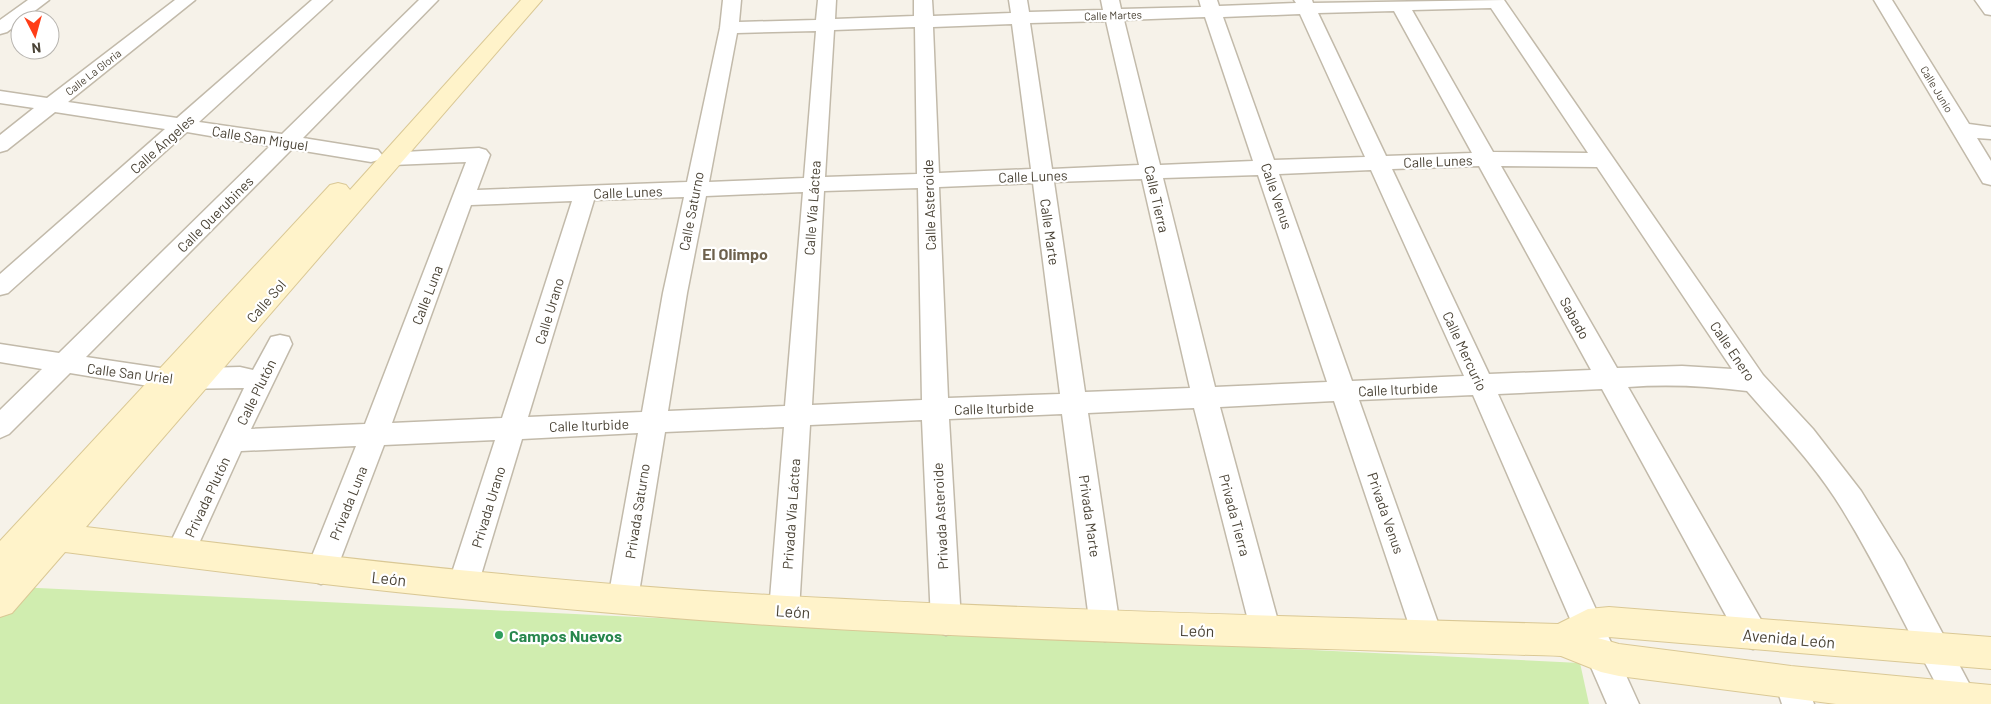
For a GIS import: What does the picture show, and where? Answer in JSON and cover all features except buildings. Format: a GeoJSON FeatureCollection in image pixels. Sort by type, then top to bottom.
{"type":"FeatureCollection","features":[{"type":"Feature","properties":{"kind":"street"},"geometry":{"type":"LineString","coordinates":[[0,28],[40,0]]}},
{"type":"Feature","properties":{"kind":"street","name":"Calle La Gloria"},"geometry":{"type":"LineString","coordinates":[[0,145],[186,0]]}},
{"type":"Feature","properties":{"kind":"street","name":"Calle Ángeles"},"geometry":{"type":"LineString","coordinates":[[0,287],[323,0]]}},
{"type":"Feature","properties":{"kind":"street","name":"Calle Querubines"},"geometry":{"type":"LineString","coordinates":[[0,427],[429,0]]}},
{"type":"Feature","properties":{"kind":"street","name":"Calle Sol"},"geometry":{"type":"LineString","coordinates":[[0,563],[42,535],[197,379],[513,0]]}},
{"type":"Feature","properties":{"kind":"street","name":"Calle Sol"},"geometry":{"type":"LineString","coordinates":[[0,602],[42,535],[167,380],[532,0]]}},
{"type":"Feature","properties":{"kind":"street","name":"Calle Saturno"},"geometry":{"type":"LineString","coordinates":[[652,423],[695,189],[730,28],[732,0]]}},
{"type":"Feature","properties":{"kind":"street","name":"Calle Vía Láctea"},"geometry":{"type":"LineString","coordinates":[[798,416],[827,0]]}},
{"type":"Feature","properties":{"kind":"street","name":"Calle Junio"},"geometry":{"type":"LineString","coordinates":[[1883,0],[1991,178]]}},
{"type":"Feature","properties":{"kind":"street"},"geometry":{"type":"LineString","coordinates":[[1984,0],[1991,10]]}},
{"type":"Feature","properties":{"kind":"street","name":"Calle Martes"},"geometry":{"type":"LineString","coordinates":[[730,28],[825,25],[923,11],[1495,1]]}},
{"type":"Feature","properties":{"kind":"street","name":"Calle Enero"},"geometry":{"type":"LineString","coordinates":[[1495,1],[1754,382],[1804,438],[1851,499],[1893,568],[1933,649],[1972,702]]}},
{"type":"Feature","properties":{"kind":"street","name":"Sabado"},"geometry":{"type":"LineString","coordinates":[[1398,3],[1753,635]]}},
{"type":"Feature","properties":{"kind":"street","name":"Calle Mercurio"},"geometry":{"type":"LineString","coordinates":[[1305,4],[1481,386],[1575,632]]}},
{"type":"Feature","properties":{"kind":"street","name":"Calle Venus"},"geometry":{"type":"LineString","coordinates":[[1210,6],[1345,392]]}},
{"type":"Feature","properties":{"kind":"street","name":"Calle Tierra"},"geometry":{"type":"LineString","coordinates":[[1112,7],[1205,398]]}},
{"type":"Feature","properties":{"kind":"street","name":"Calle Marte"},"geometry":{"type":"LineString","coordinates":[[1019,9],[1074,405]]}},
{"type":"Feature","properties":{"kind":"street","name":"Calle Asteroide"},"geometry":{"type":"LineString","coordinates":[[923,11],[935,410]]}},
{"type":"Feature","properties":{"kind":"street","name":"Calle San Miguel"},"geometry":{"type":"LineString","coordinates":[[0,97],[382,157],[479,155]]}},
{"type":"Feature","properties":{"kind":"street"},"geometry":{"type":"LineString","coordinates":[[1962,130],[1991,133]]}},
{"type":"Feature","properties":{"kind":"street","name":"Calle Luna"},"geometry":{"type":"LineString","coordinates":[[374,435],[479,155]]}},
{"type":"Feature","properties":{"kind":"street","name":"Calle Lunes"},"geometry":{"type":"LineString","coordinates":[[463,198],[1486,159],[1603,160]]}},
{"type":"Feature","properties":{"kind":"street","name":"Calle Urano"},"geometry":{"type":"LineString","coordinates":[[512,429],[585,193]]}},
{"type":"Feature","properties":{"kind":"street","name":"Calle Plutón"},"geometry":{"type":"LineString","coordinates":[[233,441],[280,344]]}},
{"type":"Feature","properties":{"kind":"street","name":"Calle San Uriel"},"geometry":{"type":"LineString","coordinates":[[0,353],[167,380],[246,378],[260,382]]}},
{"type":"Feature","properties":{"kind":"street","name":"Calle Iturbide"},"geometry":{"type":"LineString","coordinates":[[233,441],[1481,386],[1609,380],[1642,375],[1678,374],[1754,382]]}},
{"type":"Feature","properties":{"kind":"street","name":"Privada Venus"},"geometry":{"type":"LineString","coordinates":[[1345,392],[1427,634]]}},
{"type":"Feature","properties":{"kind":"street","name":"Privada Tierra"},"geometry":{"type":"LineString","coordinates":[[1205,398],[1266,632]]}},
{"type":"Feature","properties":{"kind":"street","name":"Privada Marte"},"geometry":{"type":"LineString","coordinates":[[1074,405],[1105,627]]}},
{"type":"Feature","properties":{"kind":"street","name":"Privada Asteroide"},"geometry":{"type":"LineString","coordinates":[[935,410],[946,620]]}},
{"type":"Feature","properties":{"kind":"street","name":"Privada Vía Láctea"},"geometry":{"type":"LineString","coordinates":[[784,611],[798,416]]}},
{"type":"Feature","properties":{"kind":"street","name":"Privada Saturno"},"geometry":{"type":"LineString","coordinates":[[623,599],[652,423]]}},
{"type":"Feature","properties":{"kind":"street","name":"Privada Urano"},"geometry":{"type":"LineString","coordinates":[[463,585],[512,429]]}},
{"type":"Feature","properties":{"kind":"street","name":"Privada Luna"},"geometry":{"type":"LineString","coordinates":[[320,571],[374,435]]}},
{"type":"Feature","properties":{"kind":"street","name":"Privada Plutón"},"geometry":{"type":"LineString","coordinates":[[182,552],[233,441]]}},
{"type":"Feature","properties":{"kind":"street","name":"León"},"geometry":{"type":"LineString","coordinates":[[42,535],[320,571],[623,599],[784,611],[1105,627],[1266,632],[1427,634],[1575,632],[1601,656]]}},
{"type":"Feature","properties":{"kind":"street","name":"Avenida León"},"geometry":{"type":"LineString","coordinates":[[1575,632],[1608,622],[1991,653]]}},
{"type":"Feature","properties":{"kind":"street"},"geometry":{"type":"LineString","coordinates":[[1601,656],[1794,693],[1972,702]]}},
{"type":"Feature","properties":{"kind":"street"},"geometry":{"type":"LineString","coordinates":[[1601,656],[1623,704]]}},
{"type":"Feature","properties":{"kind":"green space","name":"Campos Nuevos"},"geometry":{"type":"Polygon","coordinates":[[[17,587],[1580,663],[1589,704],[0,704],[0,606],[17,587]]]}},
{"type":"Feature","properties":{"kind":"place","name":"Campos Nuevos"},"geometry":{"type":"Point","coordinates":[499,635]}},
{"type":"Feature","properties":{"kind":"district","name":"El Olimpo"},"geometry":{"type":"Point","coordinates":[735,253]}}]}
